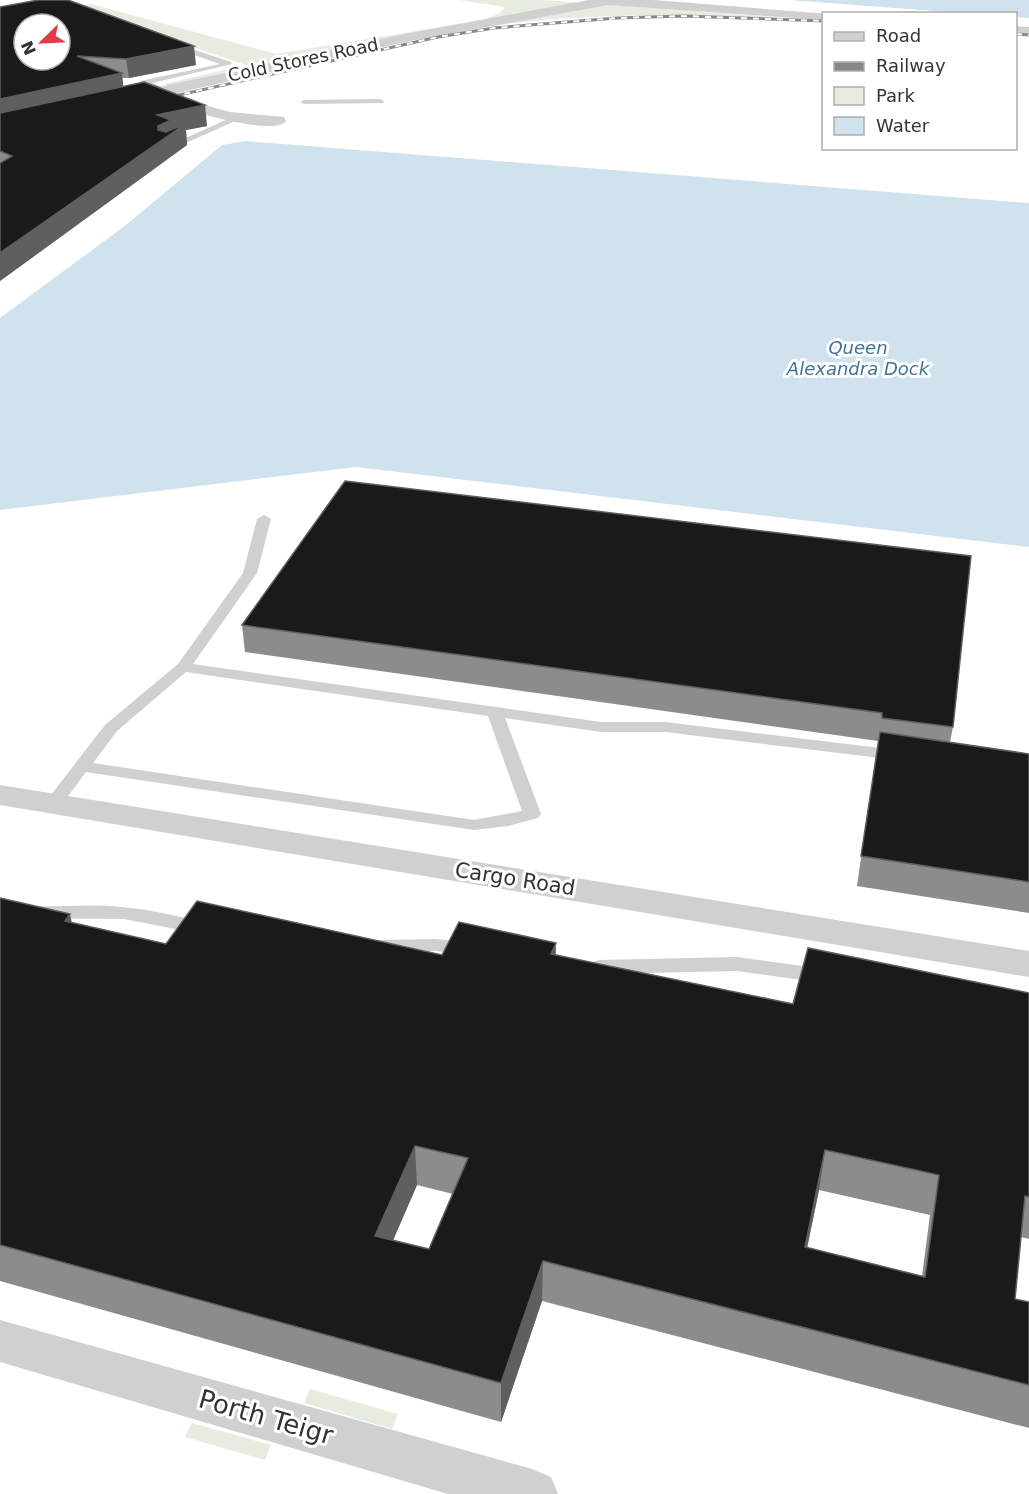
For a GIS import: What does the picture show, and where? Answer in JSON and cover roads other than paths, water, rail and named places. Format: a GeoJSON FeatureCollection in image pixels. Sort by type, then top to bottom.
{"type":"FeatureCollection","features":[{"type":"Feature","properties":{"kind":"street","name":"Cold Stores Road"},"geometry":{"type":"LineString","coordinates":[[103,105],[421,35],[602,0],[822,16]]}},
{"type":"Feature","properties":{"kind":"street"},"geometry":{"type":"LineString","coordinates":[[159,92],[201,110],[238,118],[278,121]]}},
{"type":"Feature","properties":{"kind":"street","name":"Cargo Road"},"geometry":{"type":"LineString","coordinates":[[0,795],[1029,964]]}},
{"type":"Feature","properties":{"kind":"street","name":"Porth Teigr"},"geometry":{"type":"LineString","coordinates":[[0,1341],[532,1494]]}},
{"type":"Feature","properties":{"kind":"lane"},"geometry":{"type":"LineString","coordinates":[[159,92],[143,83],[228,64],[165,42]]}},
{"type":"Feature","properties":{"kind":"lane"},"geometry":{"type":"LineString","coordinates":[[304,102],[380,101]]}},
{"type":"Feature","properties":{"kind":"lane"},"geometry":{"type":"LineString","coordinates":[[165,149],[238,118]]}},
{"type":"Feature","properties":{"kind":"lane"},"geometry":{"type":"LineString","coordinates":[[53,804],[111,728],[183,667],[250,573],[264,519]]}},
{"type":"Feature","properties":{"kind":"lane"},"geometry":{"type":"LineString","coordinates":[[183,667],[601,727],[665,728],[911,757]]}},
{"type":"Feature","properties":{"kind":"lane"},"geometry":{"type":"LineString","coordinates":[[81,766],[474,825],[508,821],[532,814],[494,711]]}},
{"type":"Feature","properties":{"kind":"lane"},"geometry":{"type":"LineString","coordinates":[[0,910],[31,913],[99,912],[142,915],[224,933]]}},
{"type":"Feature","properties":{"kind":"lane"},"geometry":{"type":"LineString","coordinates":[[367,948],[436,945],[486,949]]}},
{"type":"Feature","properties":{"kind":"lane"},"geometry":{"type":"LineString","coordinates":[[581,966],[612,968],[689,964],[754,965],[842,980]]}},
{"type":"Feature","properties":{"kind":"water"},"geometry":{"type":"Polygon","coordinates":[[[787,0],[1029,0],[1029,18],[1017,17],[1017,12],[946,12],[787,0]]]}},
{"type":"Feature","properties":{"kind":"water","name":"Queen Alexandra Dock"},"geometry":{"type":"Polygon","coordinates":[[[245,141],[1029,203],[1029,547],[356,467],[0,510],[0,318],[126,225],[222,145],[245,141]]]}},
{"type":"Feature","properties":{"kind":"railway"},"geometry":{"type":"LineString","coordinates":[[161,99],[438,37],[494,28],[617,18],[683,16],[822,21]]}},
{"type":"Feature","properties":{"kind":"railway"},"geometry":{"type":"LineString","coordinates":[[1017,34],[1029,35]]}}]}
